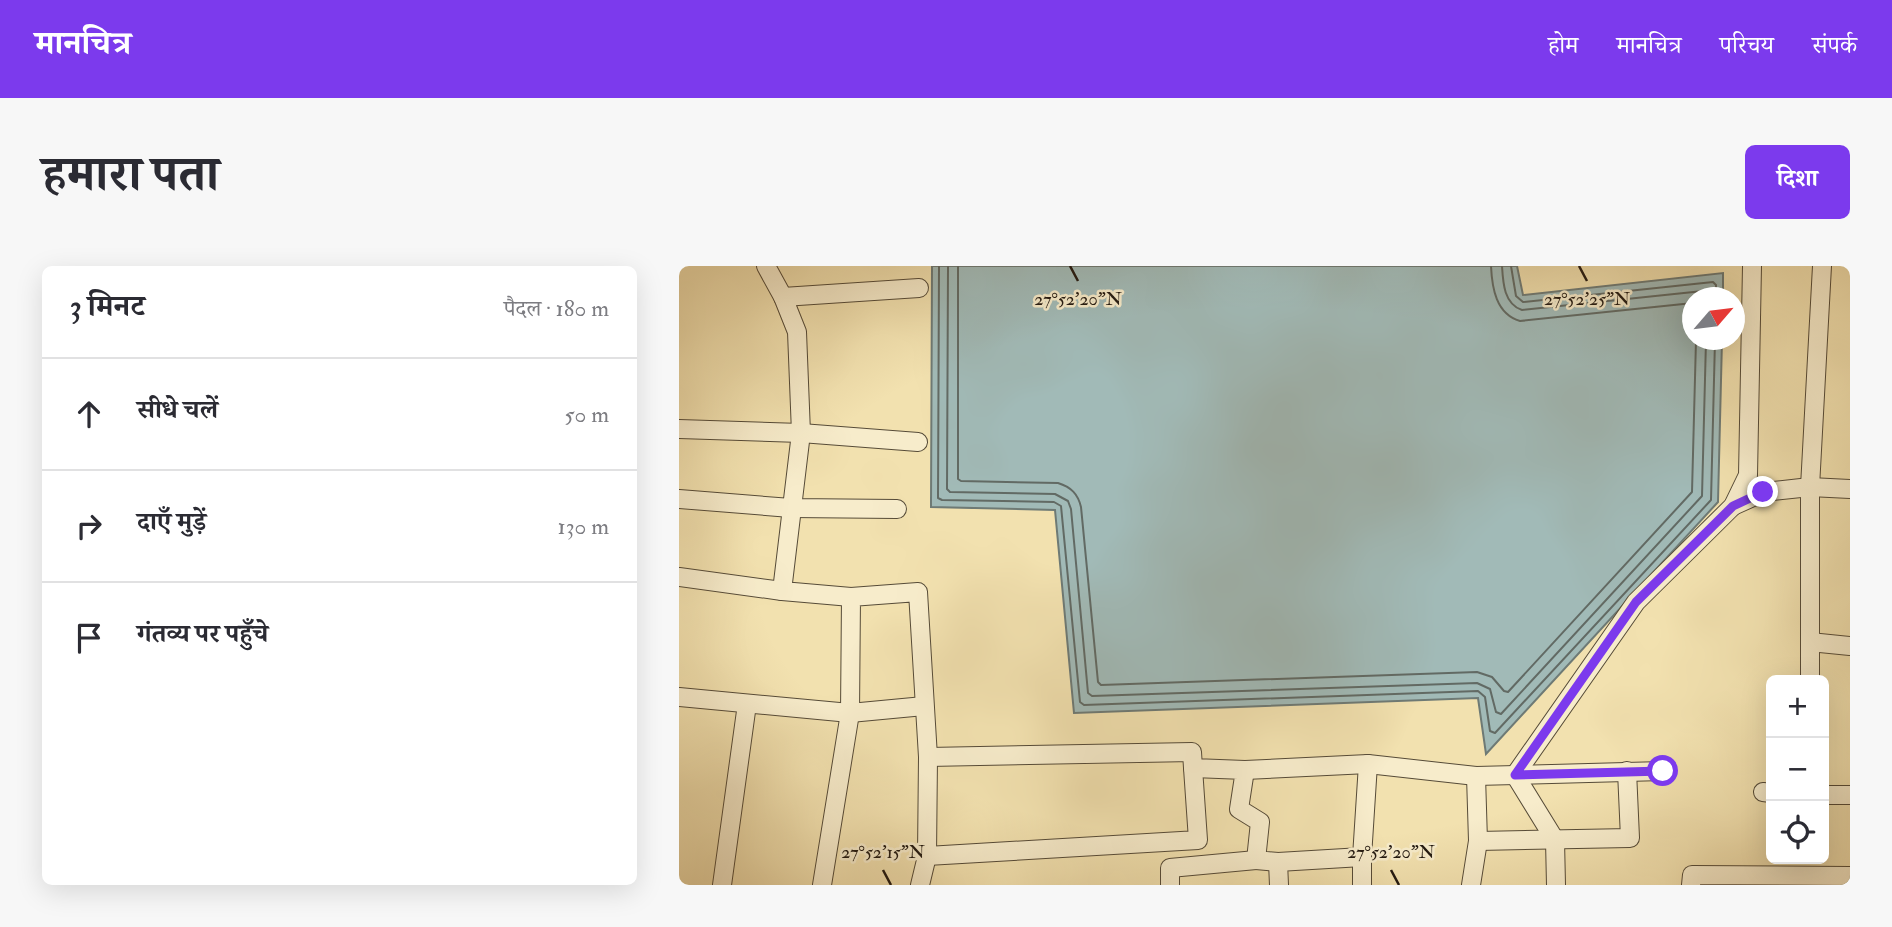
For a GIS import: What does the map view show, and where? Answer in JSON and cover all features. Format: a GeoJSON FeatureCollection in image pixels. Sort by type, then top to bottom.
{"type":"FeatureCollection","features":[{"type":"Feature","properties":{"kind":"street"},"geometry":{"type":"LineString","coordinates":[[766,266],[783,297],[797,332],[801,433],[782,591]]}},
{"type":"Feature","properties":{"kind":"street"},"geometry":{"type":"LineString","coordinates":[[1515,775],[1636,602],[1733,506],[1748,475],[1752,266]]}},
{"type":"Feature","properties":{"kind":"street"},"geometry":{"type":"LineString","coordinates":[[1809,675],[1810,487],[1822,266]]}},
{"type":"Feature","properties":{"kind":"street"},"geometry":{"type":"LineString","coordinates":[[783,297],[919,288]]}},
{"type":"Feature","properties":{"kind":"street"},"geometry":{"type":"LineString","coordinates":[[679,429],[801,433],[918,442]]}},
{"type":"Feature","properties":{"kind":"street"},"geometry":{"type":"LineString","coordinates":[[1733,506],[1763,492],[1810,487],[1850,489]]}},
{"type":"Feature","properties":{"kind":"street"},"geometry":{"type":"LineString","coordinates":[[679,499],[790,508],[897,509]]}},
{"type":"Feature","properties":{"kind":"street"},"geometry":{"type":"LineString","coordinates":[[679,577],[851,597],[918,592],[928,757],[927,856],[920,885]]}},
{"type":"Feature","properties":{"kind":"street"},"geometry":{"type":"LineString","coordinates":[[822,885],[851,713],[851,597]]}},
{"type":"Feature","properties":{"kind":"street"},"geometry":{"type":"LineString","coordinates":[[1810,642],[1850,646]]}},
{"type":"Feature","properties":{"kind":"street"},"geometry":{"type":"LineString","coordinates":[[679,697],[851,713],[924,706]]}},
{"type":"Feature","properties":{"kind":"street"},"geometry":{"type":"LineString","coordinates":[[722,885],[747,704]]}},
{"type":"Feature","properties":{"kind":"street"},"geometry":{"type":"LineString","coordinates":[[927,856],[1198,841],[1192,752],[928,757]]}},
{"type":"Feature","properties":{"kind":"street"},"geometry":{"type":"LineString","coordinates":[[1193,768],[1245,769],[1368,764],[1476,776],[1663,771]]}},
{"type":"Feature","properties":{"kind":"street"},"geometry":{"type":"LineString","coordinates":[[1362,885],[1368,764]]}},
{"type":"Feature","properties":{"kind":"street"},"geometry":{"type":"LineString","coordinates":[[1245,769],[1239,809],[1259,822],[1256,860]]}},
{"type":"Feature","properties":{"kind":"street"},"geometry":{"type":"LineString","coordinates":[[1478,841],[1630,838],[1627,771]]}},
{"type":"Feature","properties":{"kind":"street"},"geometry":{"type":"LineString","coordinates":[[1515,775],[1555,840],[1556,885]]}},
{"type":"Feature","properties":{"kind":"street"},"geometry":{"type":"LineString","coordinates":[[1471,885],[1478,841],[1476,776]]}},
{"type":"Feature","properties":{"kind":"street"},"geometry":{"type":"LineString","coordinates":[[1829,795],[1850,796]]}},
{"type":"Feature","properties":{"kind":"street"},"geometry":{"type":"LineString","coordinates":[[1170,885],[1170,868],[1256,860],[1278,862],[1362,857]]}},
{"type":"Feature","properties":{"kind":"street"},"geometry":{"type":"LineString","coordinates":[[1278,862],[1279,885]]}},
{"type":"Feature","properties":{"kind":"street"},"geometry":{"type":"LineString","coordinates":[[1691,885],[1692,875],[1850,876]]}},
{"type":"Feature","properties":{"kind":"water"},"geometry":{"type":"Polygon","coordinates":[[[932,266],[1517,266],[1523,295],[1723,273],[1723,287],[1682,287],[1682,350],[1722,350],[1718,502],[1486,754],[1478,698],[1074,713],[1055,510],[931,507],[932,266]]]}},
{"type":"Feature","properties":{"kind":"route"},"geometry":{"type":"LineString","coordinates":[[1663,771],[1515,775],[1636,602],[1733,506],[1763,492]]}}]}
